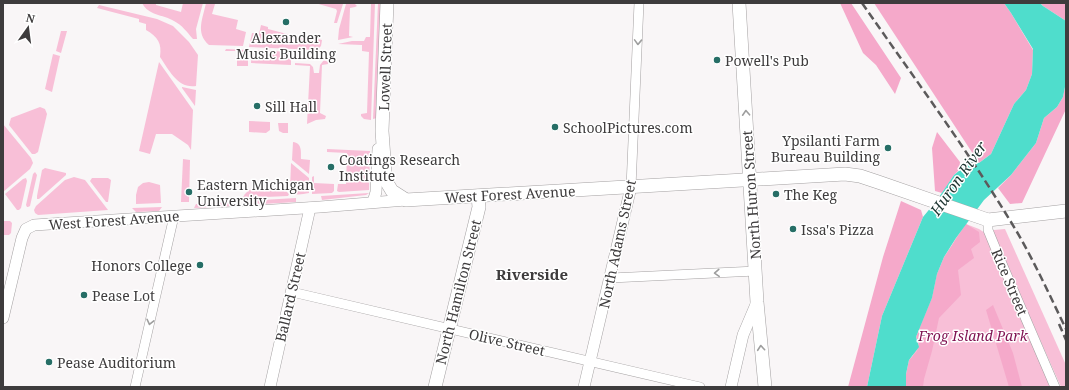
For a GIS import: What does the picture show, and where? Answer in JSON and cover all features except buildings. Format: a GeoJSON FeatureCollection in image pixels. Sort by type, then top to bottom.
{"type":"FeatureCollection","features":[{"type":"Feature","properties":{"kind":"main road","name":"Lowell Street"},"geometry":{"type":"LineString","coordinates":[[387,3],[382,131],[386,181],[392,191],[406,200]]}},
{"type":"Feature","properties":{"kind":"main road","name":"North Huron Street"},"geometry":{"type":"LineString","coordinates":[[739,3],[757,302],[765,387]]}},
{"type":"Feature","properties":{"kind":"main road","name":"West Forest Avenue"},"geometry":{"type":"LineString","coordinates":[[406,200],[845,174],[870,180],[986,219]]}},
{"type":"Feature","properties":{"kind":"main road","name":"North Hamilton Street"},"geometry":{"type":"LineString","coordinates":[[435,387],[479,207],[478,196]]}},
{"type":"Feature","properties":{"kind":"main road"},"geometry":{"type":"LineString","coordinates":[[986,219],[1066,211]]}},
{"type":"Feature","properties":{"kind":"street","name":"North Adams Street"},"geometry":{"type":"LineString","coordinates":[[584,387],[611,278],[631,187],[639,3]]}},
{"type":"Feature","properties":{"kind":"street","name":"Lowell Street"},"geometry":{"type":"LineString","coordinates":[[373,202],[376,192],[379,146],[382,131]]}},
{"type":"Feature","properties":{"kind":"street","name":"West Forest Avenue"},"geometry":{"type":"LineString","coordinates":[[3,318],[22,238],[29,226],[310,208],[406,200]]}},
{"type":"Feature","properties":{"kind":"street","name":"Ballard Street"},"geometry":{"type":"LineString","coordinates":[[270,387],[310,208]]}},
{"type":"Feature","properties":{"kind":"street"},"geometry":{"type":"LineString","coordinates":[[135,387],[174,216]]}},
{"type":"Feature","properties":{"kind":"street","name":"Rice Street"},"geometry":{"type":"LineString","coordinates":[[986,219],[988,230],[997,252],[1056,387]]}},
{"type":"Feature","properties":{"kind":"street"},"geometry":{"type":"LineString","coordinates":[[611,278],[756,271]]}},
{"type":"Feature","properties":{"kind":"street","name":"Olive Street"},"geometry":{"type":"LineString","coordinates":[[292,292],[700,387]]}},
{"type":"Feature","properties":{"kind":"street"},"geometry":{"type":"LineString","coordinates":[[731,387],[743,335],[757,302]]}},
{"type":"Feature","properties":{"kind":"green space"},"geometry":{"type":"Polygon","coordinates":[[[142,3],[156,3],[156,5],[181,12],[183,3],[203,3],[196,29],[197,39],[193,39],[177,23],[152,13],[142,3]]]}},
{"type":"Feature","properties":{"kind":"green space"},"geometry":{"type":"Polygon","coordinates":[[[206,3],[215,4],[212,14],[238,20],[236,29],[246,32],[243,46],[209,45],[202,35],[201,30],[206,3]]]}},
{"type":"Feature","properties":{"kind":"green space"},"geometry":{"type":"Polygon","coordinates":[[[315,3],[343,4],[337,23],[334,23],[337,11],[336,9],[315,3]]]}},
{"type":"Feature","properties":{"kind":"green space"},"geometry":{"type":"Polygon","coordinates":[[[371,3],[375,3],[371,120],[364,119],[361,116],[361,114],[367,113],[369,52],[362,51],[362,45],[338,44],[352,41],[364,41],[366,37],[370,37],[371,3]]]}},
{"type":"Feature","properties":{"kind":"green space"},"geometry":{"type":"Polygon","coordinates":[[[378,3],[381,3],[377,118],[373,119],[378,3]]]}},
{"type":"Feature","properties":{"kind":"green space"},"geometry":{"type":"Polygon","coordinates":[[[346,4],[355,4],[357,6],[350,8],[349,36],[353,37],[338,40],[339,29],[346,4]]]}},
{"type":"Feature","properties":{"kind":"green space"},"geometry":{"type":"Polygon","coordinates":[[[99,5],[157,19],[173,26],[189,42],[198,55],[196,86],[184,85],[175,78],[160,57],[160,44],[154,35],[146,30],[146,24],[139,22],[139,19],[97,8],[99,5]]]}},
{"type":"Feature","properties":{"kind":"green space"},"geometry":{"type":"Polygon","coordinates":[[[261,25],[268,27],[268,29],[306,39],[309,37],[322,40],[321,46],[317,50],[249,47],[252,33],[259,34],[261,25]]]}},
{"type":"Feature","properties":{"kind":"green space"},"geometry":{"type":"Polygon","coordinates":[[[61,31],[67,31],[61,53],[56,51],[61,31]]]}},
{"type":"Feature","properties":{"kind":"green space"},"geometry":{"type":"Polygon","coordinates":[[[226,49],[248,50],[248,66],[237,66],[237,51],[225,51],[226,49]]]}},
{"type":"Feature","properties":{"kind":"green space"},"geometry":{"type":"Polygon","coordinates":[[[252,50],[291,52],[291,65],[251,63],[252,50]]]}},
{"type":"Feature","properties":{"kind":"green space"},"geometry":{"type":"Polygon","coordinates":[[[53,54],[60,56],[52,92],[45,89],[53,54]]]}},
{"type":"Feature","properties":{"kind":"green space"},"geometry":{"type":"Polygon","coordinates":[[[324,60],[328,62],[328,64],[322,65],[320,113],[326,116],[325,119],[316,120],[307,124],[310,66],[295,65],[295,63],[310,64],[313,67],[314,73],[319,73],[320,65],[324,60]]]}},
{"type":"Feature","properties":{"kind":"green space"},"geometry":{"type":"Polygon","coordinates":[[[159,62],[193,110],[191,150],[188,145],[172,134],[156,134],[150,154],[139,151],[159,62]]]}},
{"type":"Feature","properties":{"kind":"green space"},"geometry":{"type":"Polygon","coordinates":[[[182,88],[196,90],[195,106],[182,88]]]}},
{"type":"Feature","properties":{"kind":"green space"},"geometry":{"type":"Polygon","coordinates":[[[40,107],[45,109],[47,114],[38,152],[32,154],[9,125],[11,118],[40,107]]]}},
{"type":"Feature","properties":{"kind":"green space"},"geometry":{"type":"Polygon","coordinates":[[[249,121],[270,122],[270,130],[266,133],[249,132],[249,121]]]}},
{"type":"Feature","properties":{"kind":"green space"},"geometry":{"type":"Polygon","coordinates":[[[278,123],[288,123],[288,133],[279,131],[278,123]]]}},
{"type":"Feature","properties":{"kind":"green space"},"geometry":{"type":"Polygon","coordinates":[[[3,124],[31,158],[33,163],[30,169],[3,192],[3,124]]]}},
{"type":"Feature","properties":{"kind":"green space"},"geometry":{"type":"Polygon","coordinates":[[[293,142],[298,144],[301,150],[301,159],[310,160],[309,174],[292,160],[293,142]]]}},
{"type":"Feature","properties":{"kind":"green space"},"geometry":{"type":"Polygon","coordinates":[[[327,149],[370,151],[369,190],[337,191],[338,184],[346,184],[347,153],[327,152],[327,149]]]}},
{"type":"Feature","properties":{"kind":"green space"},"geometry":{"type":"Polygon","coordinates":[[[183,159],[190,160],[189,202],[181,202],[183,159]]]}},
{"type":"Feature","properties":{"kind":"green space"},"geometry":{"type":"Polygon","coordinates":[[[291,163],[309,178],[309,193],[294,194],[290,190],[291,163]]]}},
{"type":"Feature","properties":{"kind":"green space"},"geometry":{"type":"Polygon","coordinates":[[[45,168],[66,173],[66,175],[39,199],[37,199],[42,170],[45,168]]]}},
{"type":"Feature","properties":{"kind":"green space"},"geometry":{"type":"Polygon","coordinates":[[[35,172],[37,175],[30,206],[27,207],[26,205],[33,174],[35,172]]]}},
{"type":"Feature","properties":{"kind":"green space"},"geometry":{"type":"Polygon","coordinates":[[[314,176],[314,183],[334,184],[334,191],[332,193],[312,194],[312,177],[314,176]]]}},
{"type":"Feature","properties":{"kind":"green space"},"geometry":{"type":"Polygon","coordinates":[[[74,177],[85,180],[108,210],[38,215],[35,213],[34,210],[36,206],[65,180],[74,177]]]}},
{"type":"Feature","properties":{"kind":"green space"},"geometry":{"type":"Polygon","coordinates":[[[26,178],[27,181],[21,208],[17,210],[5,194],[26,178]]]}},
{"type":"Feature","properties":{"kind":"green space"},"geometry":{"type":"Polygon","coordinates":[[[92,178],[108,178],[111,180],[108,202],[106,202],[90,181],[92,178]]]}},
{"type":"Feature","properties":{"kind":"green space"},"geometry":{"type":"Polygon","coordinates":[[[149,182],[160,185],[161,203],[136,204],[138,187],[143,183],[149,182]]]}},
{"type":"Feature","properties":{"kind":"green space"},"geometry":{"type":"Polygon","coordinates":[[[251,189],[281,189],[285,190],[289,194],[288,196],[243,198],[251,189]]]}},
{"type":"Feature","properties":{"kind":"green space"},"geometry":{"type":"Polygon","coordinates":[[[369,193],[366,195],[322,200],[321,196],[369,193]]]}},
{"type":"Feature","properties":{"kind":"green space"},"geometry":{"type":"Polygon","coordinates":[[[296,198],[296,202],[245,205],[245,201],[296,198]]]}},
{"type":"Feature","properties":{"kind":"green space"},"geometry":{"type":"Polygon","coordinates":[[[233,202],[233,206],[194,208],[196,204],[233,202]]]}},
{"type":"Feature","properties":{"kind":"green space"},"geometry":{"type":"Polygon","coordinates":[[[162,207],[159,211],[136,212],[132,208],[162,207]]]}},
{"type":"Feature","properties":{"kind":"green space"},"geometry":{"type":"Polygon","coordinates":[[[3,221],[10,221],[12,223],[11,233],[9,235],[3,235],[3,221]]]}},
{"type":"Feature","properties":{"kind":"green space","name":"Frog Island Park"},"geometry":{"type":"Polygon","coordinates":[[[966,224],[985,233],[1051,387],[906,387],[919,328],[932,298],[937,274],[956,238],[966,224]]]}},
{"type":"Feature","properties":{"kind":"green space"},"geometry":{"type":"Polygon","coordinates":[[[1005,229],[1066,365],[1066,387],[1061,387],[992,232],[994,230],[1005,229]]]}},
{"type":"Feature","properties":{"kind":"shaded area"},"geometry":{"type":"Polygon","coordinates":[[[840,3],[851,3],[901,78],[895,94],[876,65],[863,53],[840,3]]]}},
{"type":"Feature","properties":{"kind":"shaded area"},"geometry":{"type":"Polygon","coordinates":[[[874,3],[1004,3],[1011,13],[1033,50],[1032,74],[1026,90],[1014,104],[991,154],[979,163],[874,3]]]}},
{"type":"Feature","properties":{"kind":"shaded area"},"geometry":{"type":"Polygon","coordinates":[[[1040,3],[1066,3],[1066,21],[1043,6],[1040,3]]]}},
{"type":"Feature","properties":{"kind":"shaded area"},"geometry":{"type":"Polygon","coordinates":[[[1066,82],[1066,109],[1022,203],[1010,204],[998,188],[1011,175],[1036,143],[1044,118],[1057,107],[1063,97],[1066,82]]]}},
{"type":"Feature","properties":{"kind":"shaded area"},"geometry":{"type":"Polygon","coordinates":[[[937,132],[960,162],[959,170],[942,193],[935,191],[932,148],[937,132]]]}},
{"type":"Feature","properties":{"kind":"shaded area"},"geometry":{"type":"Polygon","coordinates":[[[901,201],[921,210],[923,217],[882,316],[867,387],[848,387],[883,257],[901,201]]]}},
{"type":"Feature","properties":{"kind":"shaded area"},"geometry":{"type":"Polygon","coordinates":[[[966,224],[979,232],[980,242],[971,249],[974,258],[958,270],[961,295],[939,318],[923,387],[906,387],[906,374],[909,360],[917,351],[919,344],[916,337],[932,298],[937,274],[944,257],[966,224]]]}},
{"type":"Feature","properties":{"kind":"shaded area"},"geometry":{"type":"Polygon","coordinates":[[[993,305],[1013,353],[1022,387],[1009,387],[986,310],[993,305]]]}},
{"type":"Feature","properties":{"kind":"water","name":"Huron River"},"geometry":{"type":"Polygon","coordinates":[[[1004,3],[1040,3],[1066,21],[1066,82],[1063,97],[1057,107],[1044,118],[1036,143],[1011,175],[984,200],[944,257],[937,274],[932,298],[916,337],[919,347],[909,360],[906,374],[906,387],[867,387],[882,316],[923,217],[954,175],[971,161],[979,163],[991,154],[1014,104],[1026,90],[1032,74],[1033,49],[1004,3]]]}},
{"type":"Feature","properties":{"kind":"railway"},"geometry":{"type":"LineString","coordinates":[[862,3],[961,145],[999,203],[1030,256],[1066,329]]}},
{"type":"Feature","properties":{"kind":"railway"},"geometry":{"type":"LineString","coordinates":[[1059,324],[1066,340]]}},
{"type":"Feature","properties":{"kind":"place","name":"Alexander Music Building"},"geometry":{"type":"Point","coordinates":[286,22]}},
{"type":"Feature","properties":{"kind":"place","name":"Powell's Pub"},"geometry":{"type":"Point","coordinates":[717,60]}},
{"type":"Feature","properties":{"kind":"place","name":"Sill Hall"},"geometry":{"type":"Point","coordinates":[257,106]}},
{"type":"Feature","properties":{"kind":"place","name":"SchoolPictures.com"},"geometry":{"type":"Point","coordinates":[555,127]}},
{"type":"Feature","properties":{"kind":"place","name":"Ypsilanti Farm Bureau Building"},"geometry":{"type":"Point","coordinates":[888,148]}},
{"type":"Feature","properties":{"kind":"place","name":"Coatings Research Institute"},"geometry":{"type":"Point","coordinates":[331,167]}},
{"type":"Feature","properties":{"kind":"place","name":"Eastern Michigan University"},"geometry":{"type":"Point","coordinates":[189,192]}},
{"type":"Feature","properties":{"kind":"place","name":"The Keg"},"geometry":{"type":"Point","coordinates":[776,194]}},
{"type":"Feature","properties":{"kind":"place","name":"Issa's Pizza"},"geometry":{"type":"Point","coordinates":[793,229]}},
{"type":"Feature","properties":{"kind":"place","name":"Honors College"},"geometry":{"type":"Point","coordinates":[200,265]}},
{"type":"Feature","properties":{"kind":"place","name":"Pease Lot"},"geometry":{"type":"Point","coordinates":[84,295]}},
{"type":"Feature","properties":{"kind":"place","name":"Pease Auditorium"},"geometry":{"type":"Point","coordinates":[49,362]}},
{"type":"Feature","properties":{"kind":"district","name":"Riverside"},"geometry":{"type":"Point","coordinates":[532,274]}}]}
